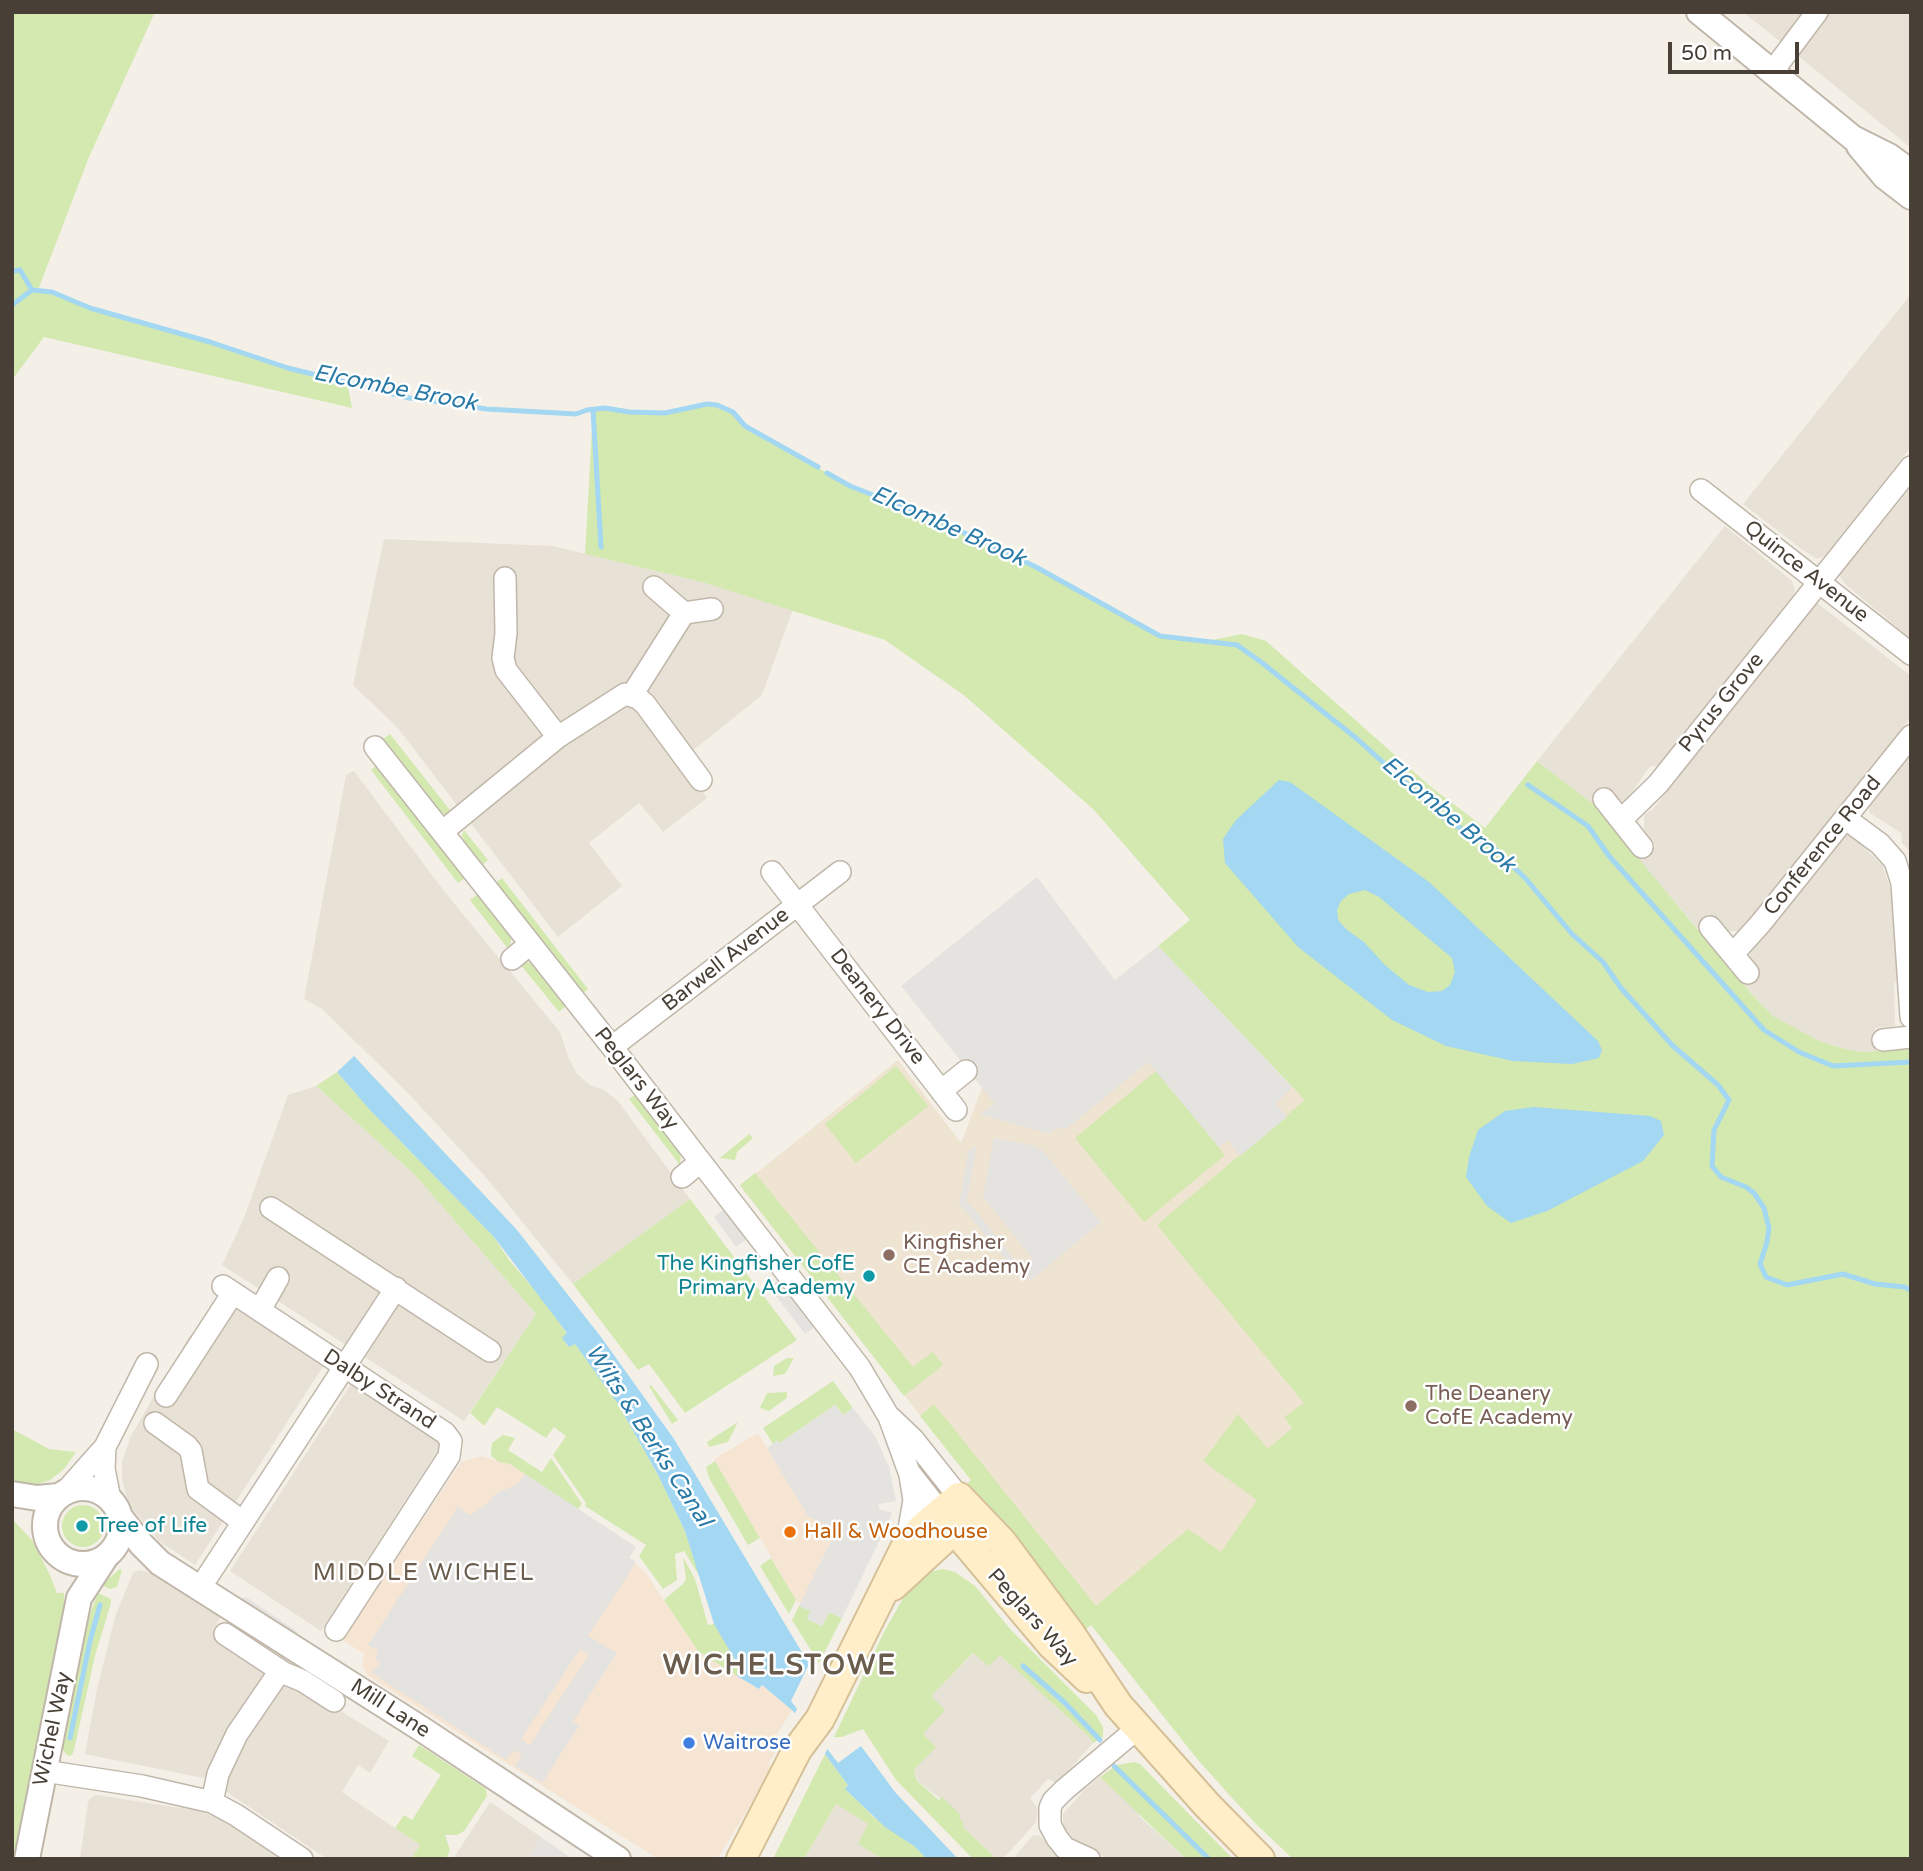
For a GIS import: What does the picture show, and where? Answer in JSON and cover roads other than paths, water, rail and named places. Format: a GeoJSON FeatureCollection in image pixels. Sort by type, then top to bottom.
{"type":"FeatureCollection","features":[{"type":"Feature","properties":{"kind":"main road"},"geometry":{"type":"LineString","coordinates":[[757,1859],[813,1736],[906,1546],[957,1513]]}},
{"type":"Feature","properties":{"kind":"main road"},"geometry":{"type":"LineString","coordinates":[[883,1594],[957,1513]]}},
{"type":"Feature","properties":{"kind":"main road","name":"Peglars Way"},"geometry":{"type":"LineString","coordinates":[[957,1513],[1058,1652],[1118,1705],[1260,1859]]}},
{"type":"Feature","properties":{"kind":"main road"},"geometry":{"type":"LineString","coordinates":[[741,1859],[786,1769],[813,1736]]}},
{"type":"Feature","properties":{"kind":"street"},"geometry":{"type":"LineString","coordinates":[[1699,12],[1853,138],[1885,177],[1911,197]]}},
{"type":"Feature","properties":{"kind":"street"},"geometry":{"type":"LineString","coordinates":[[1772,72],[1818,12]]}},
{"type":"Feature","properties":{"kind":"street"},"geometry":{"type":"LineString","coordinates":[[1853,138],[1889,156],[1911,172]]}},
{"type":"Feature","properties":{"kind":"street","name":"Pyrus Grove"},"geometry":{"type":"LineString","coordinates":[[1621,820],[1658,784],[1911,467]]}},
{"type":"Feature","properties":{"kind":"street","name":"Quince Avenue"},"geometry":{"type":"LineString","coordinates":[[1701,490],[1911,654]]}},
{"type":"Feature","properties":{"kind":"street"},"geometry":{"type":"LineString","coordinates":[[505,578],[506,633],[503,658],[506,670],[558,737]]}},
{"type":"Feature","properties":{"kind":"street"},"geometry":{"type":"LineString","coordinates":[[654,587],[684,613],[712,610]]}},
{"type":"Feature","properties":{"kind":"street"},"geometry":{"type":"LineString","coordinates":[[632,695],[684,613]]}},
{"type":"Feature","properties":{"kind":"street"},"geometry":{"type":"LineString","coordinates":[[442,832],[558,737],[618,696],[632,695],[645,704],[701,780]]}},
{"type":"Feature","properties":{"kind":"street","name":"Conference Road"},"geometry":{"type":"LineString","coordinates":[[1733,954],[1911,736]]}},
{"type":"Feature","properties":{"kind":"street","name":"Peglars Way"},"geometry":{"type":"LineString","coordinates":[[375,747],[612,1047],[860,1368],[889,1417],[909,1472],[957,1513]]}},
{"type":"Feature","properties":{"kind":"street"},"geometry":{"type":"LineString","coordinates":[[1604,799],[1642,847]]}},
{"type":"Feature","properties":{"kind":"street"},"geometry":{"type":"LineString","coordinates":[[1845,818],[1880,844],[1895,861],[1902,883],[1911,1017]]}},
{"type":"Feature","properties":{"kind":"street","name":"Deanery Drive"},"geometry":{"type":"LineString","coordinates":[[772,872],[875,995],[956,1110]]}},
{"type":"Feature","properties":{"kind":"street","name":"Barwell Avenue"},"geometry":{"type":"LineString","coordinates":[[612,1047],[839,872]]}},
{"type":"Feature","properties":{"kind":"street"},"geometry":{"type":"LineString","coordinates":[[1710,927],[1748,973]]}},
{"type":"Feature","properties":{"kind":"street"},"geometry":{"type":"LineString","coordinates":[[512,959],[530,944]]}},
{"type":"Feature","properties":{"kind":"street"},"geometry":{"type":"LineString","coordinates":[[1883,1040],[1911,1037]]}},
{"type":"Feature","properties":{"kind":"street"},"geometry":{"type":"LineString","coordinates":[[941,1091],[966,1071]]}},
{"type":"Feature","properties":{"kind":"street"},"geometry":{"type":"LineString","coordinates":[[682,1177],[701,1162]]}},
{"type":"Feature","properties":{"kind":"street"},"geometry":{"type":"LineString","coordinates":[[271,1208],[490,1351]]}},
{"type":"Feature","properties":{"kind":"street"},"geometry":{"type":"LineString","coordinates":[[260,1310],[278,1279]]}},
{"type":"Feature","properties":{"kind":"street"},"geometry":{"type":"LineString","coordinates":[[200,1588],[396,1288]]}},
{"type":"Feature","properties":{"kind":"street","name":"Dalby Strand"},"geometry":{"type":"LineString","coordinates":[[166,1396],[228,1289],[445,1433],[452,1446],[444,1463],[336,1630]]}},
{"type":"Feature","properties":{"kind":"street"},"geometry":{"type":"LineString","coordinates":[[45,1533],[47,1513],[105,1447],[147,1364]]}},
{"type":"Feature","properties":{"kind":"street","name":"Peglars Way"},"geometry":{"type":"LineString","coordinates":[[889,1417],[914,1439],[957,1513]]}},
{"type":"Feature","properties":{"kind":"street"},"geometry":{"type":"LineString","coordinates":[[155,1423],[191,1451],[198,1489],[243,1522]]}},
{"type":"Feature","properties":{"kind":"street"},"geometry":{"type":"LineString","coordinates":[[105,1447],[104,1469],[122,1529],[119,1540],[106,1557]]}},
{"type":"Feature","properties":{"kind":"street"},"geometry":{"type":"LineString","coordinates":[[906,1546],[914,1500],[909,1472]]}},
{"type":"Feature","properties":{"kind":"street"},"geometry":{"type":"LineString","coordinates":[[12,1494],[37,1498],[62,1494],[77,1488],[89,1488],[101,1492],[115,1508]]}},
{"type":"Feature","properties":{"kind":"street"},"geometry":{"type":"LineString","coordinates":[[12,1500],[45,1533],[72,1577],[79,1598]]}},
{"type":"Feature","properties":{"kind":"street","name":"Mill Lane"},"geometry":{"type":"LineString","coordinates":[[115,1508],[141,1544],[160,1563],[388,1707],[618,1859]]}},
{"type":"Feature","properties":{"kind":"street","name":"Mill Lane"},"geometry":{"type":"LineString","coordinates":[[61,1557],[70,1562],[85,1564],[106,1557],[133,1557],[160,1563]]}},
{"type":"Feature","properties":{"kind":"street","name":"Wichel Way"},"geometry":{"type":"LineString","coordinates":[[27,1859],[79,1598],[106,1557]]}},
{"type":"Feature","properties":{"kind":"street"},"geometry":{"type":"LineString","coordinates":[[225,1634],[281,1671],[303,1681],[334,1701]]}},
{"type":"Feature","properties":{"kind":"street"},"geometry":{"type":"LineString","coordinates":[[212,1802],[218,1774],[237,1734],[281,1671]]}},
{"type":"Feature","properties":{"kind":"street"},"geometry":{"type":"LineString","coordinates":[[1089,1859],[1065,1847],[1057,1838],[1050,1825],[1050,1808],[1064,1790],[1138,1728]]}},
{"type":"Feature","properties":{"kind":"street"},"geometry":{"type":"LineString","coordinates":[[44,1771],[128,1784],[212,1802],[302,1859]]}},
{"type":"Feature","properties":{"kind":"water"},"geometry":{"type":"Polygon","coordinates":[[[1279,780],[1290,782],[1429,882],[1598,1041],[1602,1050],[1599,1058],[1572,1064],[1513,1061],[1446,1046],[1392,1020],[1298,947],[1225,863],[1223,839],[1236,820],[1279,780]],[[1365,890],[1349,894],[1341,901],[1337,910],[1338,920],[1409,985],[1428,992],[1442,991],[1450,985],[1455,972],[1452,958],[1379,897],[1365,890]]]}},
{"type":"Feature","properties":{"kind":"water","name":"Wilts & Berks Canal"},"geometry":{"type":"Polygon","coordinates":[[[354,1056],[517,1230],[601,1337],[674,1439],[809,1664],[791,1701],[838,1763],[861,1746],[895,1792],[958,1859],[927,1859],[914,1846],[885,1827],[845,1789],[848,1785],[793,1711],[762,1685],[759,1689],[737,1676],[740,1668],[714,1624],[685,1531],[657,1473],[618,1404],[575,1344],[569,1347],[562,1338],[567,1333],[494,1237],[370,1110],[337,1072],[354,1056]]]}},
{"type":"Feature","properties":{"kind":"water"},"geometry":{"type":"Polygon","coordinates":[[[1534,1107],[1650,1116],[1661,1121],[1664,1135],[1643,1161],[1547,1211],[1511,1223],[1487,1206],[1466,1177],[1469,1157],[1478,1130],[1505,1111],[1534,1107]]]}},
{"type":"Feature","properties":{"kind":"waterway"},"geometry":{"type":"LineString","coordinates":[[12,271],[20,270],[32,290]]}},
{"type":"Feature","properties":{"kind":"waterway","name":"Elcombe Brook"},"geometry":{"type":"LineString","coordinates":[[12,305],[32,290],[52,292],[90,308],[210,342],[288,368],[409,398],[486,409],[576,414],[605,408],[665,413],[707,404],[717,405],[733,412],[745,426],[818,467]]}},
{"type":"Feature","properties":{"kind":"waterway"},"geometry":{"type":"LineString","coordinates":[[593,410],[601,547]]}},
{"type":"Feature","properties":{"kind":"waterway","name":"Elcombe Brook"},"geometry":{"type":"LineString","coordinates":[[827,473],[850,486],[935,519],[1036,567],[1160,636],[1237,645],[1261,662],[1356,738],[1448,821],[1493,847],[1526,879],[1572,934],[1603,962],[1621,988],[1673,1046],[1718,1085],[1729,1100],[1714,1130],[1712,1166],[1721,1177],[1754,1193],[1764,1208],[1769,1228],[1760,1264],[1766,1277],[1787,1285],[1843,1274],[1875,1284],[1905,1287],[1911,1291]]}},
{"type":"Feature","properties":{"kind":"waterway"},"geometry":{"type":"LineString","coordinates":[[1528,785],[1588,826],[1609,856],[1764,1030],[1799,1052],[1833,1066],[1911,1062]]}},
{"type":"Feature","properties":{"kind":"waterway"},"geometry":{"type":"LineString","coordinates":[[70,1738],[100,1605]]}},
{"type":"Feature","properties":{"kind":"waterway"},"geometry":{"type":"LineString","coordinates":[[1023,1666],[1064,1702],[1100,1740]]}},
{"type":"Feature","properties":{"kind":"waterway"},"geometry":{"type":"LineString","coordinates":[[1114,1766],[1209,1859]]}},
{"type":"Feature","properties":{"kind":"place","name":"Kingfisher CE Academy"},"geometry":{"type":"Point","coordinates":[889,1255]}},
{"type":"Feature","properties":{"kind":"place","name":"The Kingfisher CofE Primary Academy"},"geometry":{"type":"Point","coordinates":[869,1276]}},
{"type":"Feature","properties":{"kind":"place","name":"The Deanery CofE Academy"},"geometry":{"type":"Point","coordinates":[1411,1406]}},
{"type":"Feature","properties":{"kind":"place","name":"Tree of Life"},"geometry":{"type":"Point","coordinates":[82,1526]}},
{"type":"Feature","properties":{"kind":"place","name":"Hall & Woodhouse"},"geometry":{"type":"Point","coordinates":[790,1532]}},
{"type":"Feature","properties":{"kind":"place","name":"Waitrose"},"geometry":{"type":"Point","coordinates":[689,1743]}},
{"type":"Feature","properties":{"kind":"district","name":"MIDDLE WICHEL"},"geometry":{"type":"Point","coordinates":[424,1574]}},
{"type":"Feature","properties":{"kind":"district","name":"WICHELSTOWE"},"geometry":{"type":"Point","coordinates":[780,1667]}}]}
